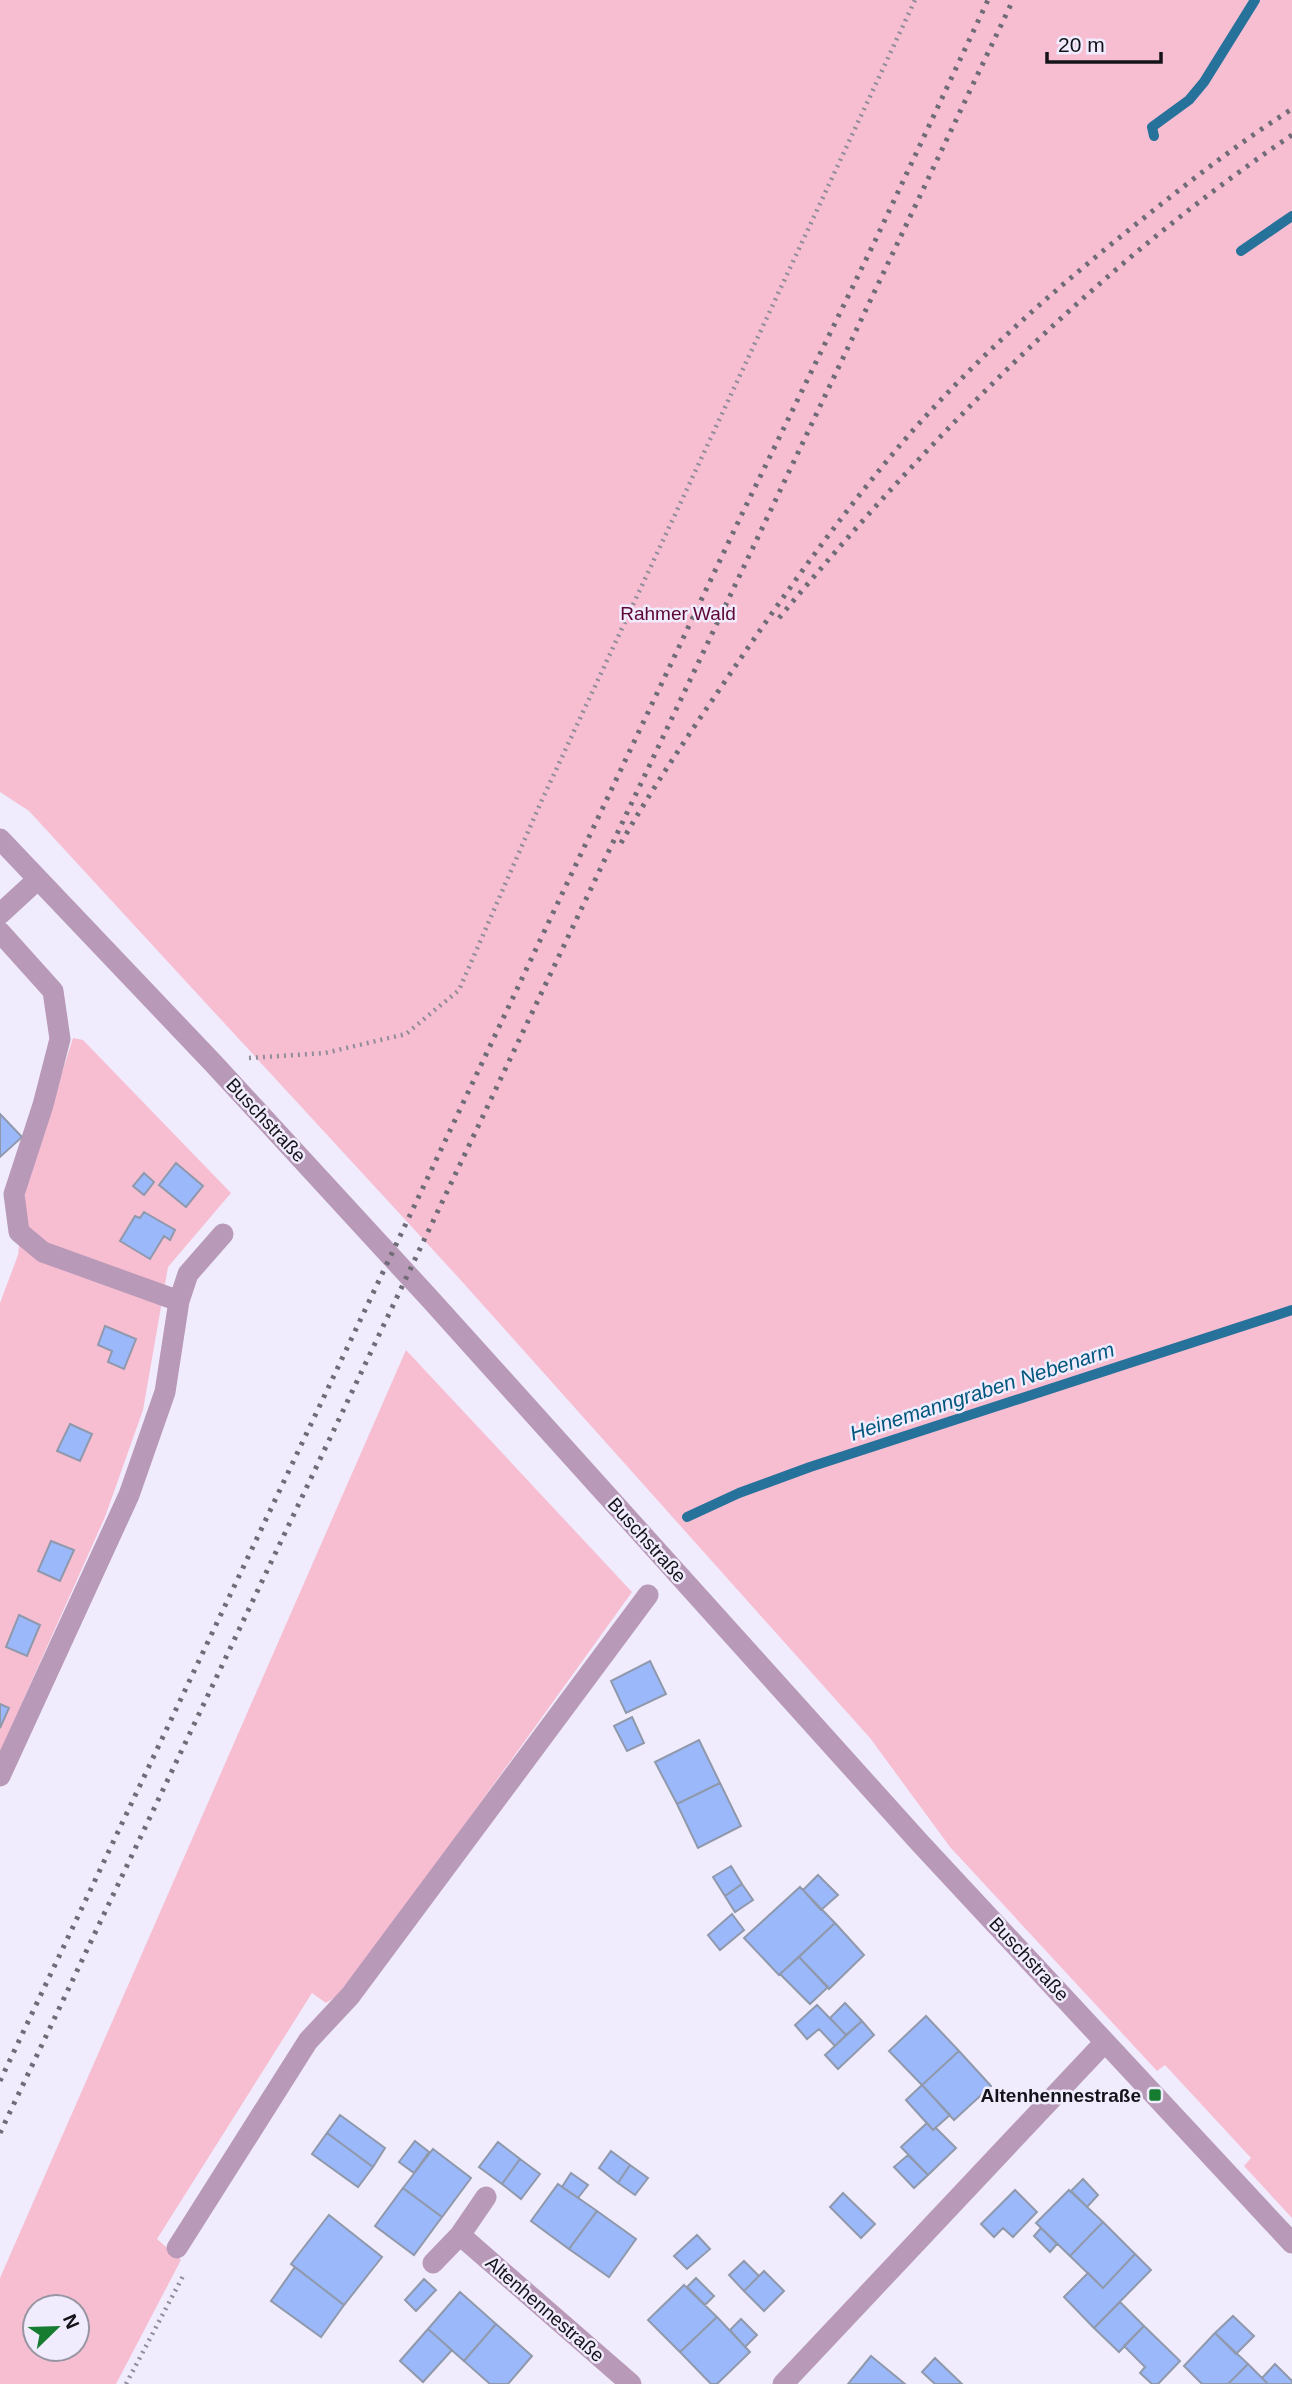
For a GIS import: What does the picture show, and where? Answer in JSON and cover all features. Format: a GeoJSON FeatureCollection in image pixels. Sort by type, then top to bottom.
{"type":"FeatureCollection","features":[{"type":"Feature","properties":{"kind":"street","name":"Buschstraße"},"geometry":{"type":"LineString","coordinates":[[0,839],[213,1063],[422,1290],[912,1833],[1292,2243]]}},
{"type":"Feature","properties":{"kind":"street"},"geometry":{"type":"LineString","coordinates":[[0,914],[38,879]]}},
{"type":"Feature","properties":{"kind":"street"},"geometry":{"type":"LineString","coordinates":[[0,932],[53,991],[60,1038],[43,1104],[14,1194],[19,1232],[43,1252],[179,1301]]}},
{"type":"Feature","properties":{"kind":"street"},"geometry":{"type":"LineString","coordinates":[[0,1776],[129,1495],[165,1392],[179,1301],[188,1274],[223,1234]]}},
{"type":"Feature","properties":{"kind":"street"},"geometry":{"type":"LineString","coordinates":[[177,2248],[309,2041],[350,1996],[648,1595]]}},
{"type":"Feature","properties":{"kind":"street"},"geometry":{"type":"LineString","coordinates":[[783,2384],[1105,2042]]}},
{"type":"Feature","properties":{"kind":"street"},"geometry":{"type":"LineString","coordinates":[[433,2263],[460,2235],[486,2197]]}},
{"type":"Feature","properties":{"kind":"street","name":"Altenhennestraße"},"geometry":{"type":"LineString","coordinates":[[460,2235],[631,2384]]}},
{"type":"Feature","properties":{"kind":"path"},"geometry":{"type":"LineString","coordinates":[[244,1058],[325,1053],[406,1034],[459,990],[541,802],[915,0]]}},
{"type":"Feature","properties":{"kind":"path"},"geometry":{"type":"LineString","coordinates":[[126,2384],[191,2261],[177,2248]]}},
{"type":"Feature","properties":{"kind":"green space","name":"Rahmer Wald"},"geometry":{"type":"Polygon","coordinates":[[[0,0],[1292,0],[1292,2218],[1244,2166],[1251,2158],[1165,2065],[1157,2071],[950,1847],[870,1738],[457,1276],[29,811],[0,792],[0,0]]]}},
{"type":"Feature","properties":{"kind":"green space"},"geometry":{"type":"Polygon","coordinates":[[[73,1038],[83,1040],[231,1193],[168,1267],[143,1410],[105,1517],[0,1752],[0,1303],[18,1255],[26,1187],[73,1038]]]}},
{"type":"Feature","properties":{"kind":"green space"},"geometry":{"type":"Polygon","coordinates":[[[406,1350],[632,1592],[345,1991],[326,2003],[312,1993],[157,2239],[181,2260],[116,2384],[0,2384],[0,2278],[406,1350]]]}},
{"type":"Feature","properties":{"kind":"building"},"geometry":{"type":"Polygon","coordinates":[[[0,1114],[22,1137],[0,1157],[0,1114]]]}},
{"type":"Feature","properties":{"kind":"building"},"geometry":{"type":"Polygon","coordinates":[[[176,1163],[203,1186],[186,1207],[159,1185],[176,1163]]]}},
{"type":"Feature","properties":{"kind":"building"},"geometry":{"type":"Polygon","coordinates":[[[144,1173],[154,1182],[144,1195],[133,1186],[144,1173]]]}},
{"type":"Feature","properties":{"kind":"building"},"geometry":{"type":"Polygon","coordinates":[[[144,1212],[175,1230],[170,1240],[164,1236],[150,1259],[120,1241],[135,1216],[140,1218],[144,1212]]]}},
{"type":"Feature","properties":{"kind":"building"},"geometry":{"type":"Polygon","coordinates":[[[105,1326],[136,1339],[124,1369],[108,1362],[112,1351],[98,1345],[105,1326]]]}},
{"type":"Feature","properties":{"kind":"building"},"geometry":{"type":"Polygon","coordinates":[[[70,1424],[92,1434],[80,1461],[57,1451],[70,1424]]]}},
{"type":"Feature","properties":{"kind":"building"},"geometry":{"type":"Polygon","coordinates":[[[51,1541],[74,1550],[60,1581],[38,1571],[51,1541]]]}},
{"type":"Feature","properties":{"kind":"building"},"geometry":{"type":"Polygon","coordinates":[[[19,1615],[40,1625],[27,1656],[6,1647],[19,1615]]]}},
{"type":"Feature","properties":{"kind":"building"},"geometry":{"type":"Polygon","coordinates":[[[650,1661],[666,1694],[626,1713],[611,1681],[650,1661]]]}},
{"type":"Feature","properties":{"kind":"building"},"geometry":{"type":"Polygon","coordinates":[[[0,1704],[9,1708],[0,1728],[0,1704]]]}},
{"type":"Feature","properties":{"kind":"building"},"geometry":{"type":"Polygon","coordinates":[[[632,1717],[644,1743],[627,1751],[614,1726],[632,1717]]]}},
{"type":"Feature","properties":{"kind":"building"},"geometry":{"type":"Polygon","coordinates":[[[699,1740],[720,1783],[677,1804],[655,1762],[699,1740]]]}},
{"type":"Feature","properties":{"kind":"building"},"geometry":{"type":"Polygon","coordinates":[[[720,1783],[741,1826],[698,1848],[677,1804],[720,1783]]]}},
{"type":"Feature","properties":{"kind":"building"},"geometry":{"type":"Polygon","coordinates":[[[731,1866],[742,1884],[725,1896],[713,1877],[731,1866]]]}},
{"type":"Feature","properties":{"kind":"building"},"geometry":{"type":"Polygon","coordinates":[[[818,1875],[838,1895],[821,1910],[803,1890],[818,1875]]]}},
{"type":"Feature","properties":{"kind":"building"},"geometry":{"type":"Polygon","coordinates":[[[742,1884],[753,1900],[735,1912],[725,1896],[742,1884]]]}},
{"type":"Feature","properties":{"kind":"building"},"geometry":{"type":"Polygon","coordinates":[[[800,1887],[835,1923],[779,1975],[744,1938],[800,1887]]]}},
{"type":"Feature","properties":{"kind":"building"},"geometry":{"type":"Polygon","coordinates":[[[732,1914],[744,1930],[720,1950],[708,1935],[732,1914]]]}},
{"type":"Feature","properties":{"kind":"building"},"geometry":{"type":"Polygon","coordinates":[[[835,1923],[864,1955],[829,1989],[799,1957],[835,1923]]]}},
{"type":"Feature","properties":{"kind":"building"},"geometry":{"type":"Polygon","coordinates":[[[799,1957],[828,1987],[810,2004],[780,1974],[799,1957]]]}},
{"type":"Feature","properties":{"kind":"building"},"geometry":{"type":"Polygon","coordinates":[[[845,2003],[862,2021],[846,2035],[830,2018],[845,2003]]]}},
{"type":"Feature","properties":{"kind":"building"},"geometry":{"type":"Polygon","coordinates":[[[817,2005],[846,2035],[835,2046],[819,2029],[807,2039],[795,2025],[817,2005]]]}},
{"type":"Feature","properties":{"kind":"building"},"geometry":{"type":"Polygon","coordinates":[[[926,2016],[959,2051],[922,2085],[889,2051],[926,2016]]]}},
{"type":"Feature","properties":{"kind":"building"},"geometry":{"type":"Polygon","coordinates":[[[862,2021],[874,2035],[838,2069],[825,2055],[862,2021]]]}},
{"type":"Feature","properties":{"kind":"building"},"geometry":{"type":"Polygon","coordinates":[[[959,2051],[991,2086],[954,2120],[922,2085],[959,2051]]]}},
{"type":"Feature","properties":{"kind":"building"},"geometry":{"type":"Polygon","coordinates":[[[922,2085],[950,2115],[933,2130],[906,2100],[922,2085]]]}},
{"type":"Feature","properties":{"kind":"building"},"geometry":{"type":"Polygon","coordinates":[[[340,2115],[385,2148],[373,2167],[327,2133],[340,2115]]]}},
{"type":"Feature","properties":{"kind":"building"},"geometry":{"type":"Polygon","coordinates":[[[927,2123],[956,2148],[928,2175],[901,2147],[927,2123]]]}},
{"type":"Feature","properties":{"kind":"building"},"geometry":{"type":"Polygon","coordinates":[[[327,2133],[373,2167],[358,2187],[312,2154],[327,2133]]]}},
{"type":"Feature","properties":{"kind":"building"},"geometry":{"type":"Polygon","coordinates":[[[415,2141],[429,2152],[414,2173],[399,2162],[415,2141]]]}},
{"type":"Feature","properties":{"kind":"building"},"geometry":{"type":"Polygon","coordinates":[[[498,2142],[520,2159],[502,2184],[479,2167],[498,2142]]]}},
{"type":"Feature","properties":{"kind":"building"},"geometry":{"type":"Polygon","coordinates":[[[433,2149],[471,2178],[442,2217],[403,2188],[433,2149]]]}},
{"type":"Feature","properties":{"kind":"building"},"geometry":{"type":"Polygon","coordinates":[[[611,2151],[630,2165],[618,2183],[599,2168],[611,2151]]]}},
{"type":"Feature","properties":{"kind":"building"},"geometry":{"type":"Polygon","coordinates":[[[908,2155],[928,2175],[914,2188],[894,2167],[908,2155]]]}},
{"type":"Feature","properties":{"kind":"building"},"geometry":{"type":"Polygon","coordinates":[[[520,2159],[540,2174],[521,2199],[502,2184],[520,2159]]]}},
{"type":"Feature","properties":{"kind":"building"},"geometry":{"type":"Polygon","coordinates":[[[630,2165],[648,2178],[635,2195],[618,2183],[630,2165]]]}},
{"type":"Feature","properties":{"kind":"building"},"geometry":{"type":"Polygon","coordinates":[[[571,2173],[588,2185],[578,2198],[562,2187],[571,2173]]]}},
{"type":"Feature","properties":{"kind":"building"},"geometry":{"type":"Polygon","coordinates":[[[1083,2179],[1098,2195],[1087,2207],[1071,2191],[1083,2179]]]}},
{"type":"Feature","properties":{"kind":"building"},"geometry":{"type":"Polygon","coordinates":[[[558,2184],[597,2211],[569,2249],[531,2221],[558,2184]]]}},
{"type":"Feature","properties":{"kind":"building"},"geometry":{"type":"Polygon","coordinates":[[[403,2188],[442,2217],[414,2255],[375,2226],[403,2188]]]}},
{"type":"Feature","properties":{"kind":"building"},"geometry":{"type":"Polygon","coordinates":[[[1015,2190],[1037,2212],[1013,2237],[1003,2228],[994,2237],[981,2224],[1015,2190]]]}},
{"type":"Feature","properties":{"kind":"building"},"geometry":{"type":"Polygon","coordinates":[[[1069,2190],[1103,2222],[1070,2256],[1036,2223],[1069,2190]]]}},
{"type":"Feature","properties":{"kind":"building"},"geometry":{"type":"Polygon","coordinates":[[[843,2193],[875,2224],[861,2238],[830,2207],[843,2193]]]}},
{"type":"Feature","properties":{"kind":"building"},"geometry":{"type":"Polygon","coordinates":[[[597,2211],[636,2239],[609,2277],[569,2249],[597,2211]]]}},
{"type":"Feature","properties":{"kind":"building"},"geometry":{"type":"Polygon","coordinates":[[[329,2215],[382,2257],[344,2305],[291,2264],[329,2215]]]}},
{"type":"Feature","properties":{"kind":"building"},"geometry":{"type":"Polygon","coordinates":[[[1103,2222],[1135,2254],[1103,2288],[1070,2256],[1103,2222]]]}},
{"type":"Feature","properties":{"kind":"building"},"geometry":{"type":"Polygon","coordinates":[[[1041,2228],[1057,2244],[1050,2252],[1034,2236],[1041,2228]]]}},
{"type":"Feature","properties":{"kind":"building"},"geometry":{"type":"Polygon","coordinates":[[[697,2235],[710,2249],[687,2269],[674,2256],[697,2235]]]}},
{"type":"Feature","properties":{"kind":"building"},"geometry":{"type":"Polygon","coordinates":[[[1135,2254],[1151,2270],[1094,2328],[1064,2297],[1088,2273],[1103,2288],[1135,2254]]]}},
{"type":"Feature","properties":{"kind":"building"},"geometry":{"type":"Polygon","coordinates":[[[744,2261],[759,2276],[744,2291],[729,2275],[744,2261]]]}},
{"type":"Feature","properties":{"kind":"building"},"geometry":{"type":"Polygon","coordinates":[[[295,2267],[344,2305],[321,2337],[271,2301],[295,2267]]]}},
{"type":"Feature","properties":{"kind":"building"},"geometry":{"type":"Polygon","coordinates":[[[764,2271],[784,2291],[764,2311],[744,2291],[764,2271]]]}},
{"type":"Feature","properties":{"kind":"building"},"geometry":{"type":"Polygon","coordinates":[[[696,2278],[714,2296],[705,2305],[687,2287],[696,2278]]]}},
{"type":"Feature","properties":{"kind":"building"},"geometry":{"type":"Polygon","coordinates":[[[424,2279],[436,2290],[416,2311],[405,2300],[424,2279]]]}},
{"type":"Feature","properties":{"kind":"building"},"geometry":{"type":"Polygon","coordinates":[[[684,2285],[717,2317],[680,2352],[648,2320],[684,2285]]]}},
{"type":"Feature","properties":{"kind":"building"},"geometry":{"type":"Polygon","coordinates":[[[460,2292],[496,2324],[464,2361],[428,2329],[460,2292]]]}},
{"type":"Feature","properties":{"kind":"building"},"geometry":{"type":"Polygon","coordinates":[[[1120,2302],[1144,2326],[1119,2352],[1094,2328],[1120,2302]]]}},
{"type":"Feature","properties":{"kind":"building"},"geometry":{"type":"Polygon","coordinates":[[[1233,2316],[1254,2336],[1236,2354],[1215,2333],[1233,2316]]]}},
{"type":"Feature","properties":{"kind":"building"},"geometry":{"type":"Polygon","coordinates":[[[717,2317],[750,2352],[717,2384],[711,2384],[680,2352],[717,2317]]]}},
{"type":"Feature","properties":{"kind":"building"},"geometry":{"type":"Polygon","coordinates":[[[741,2319],[757,2335],[745,2347],[730,2330],[741,2319]]]}},
{"type":"Feature","properties":{"kind":"building"},"geometry":{"type":"Polygon","coordinates":[[[496,2324],[532,2356],[508,2384],[490,2384],[464,2361],[496,2324]]]}},
{"type":"Feature","properties":{"kind":"building"},"geometry":{"type":"Polygon","coordinates":[[[1144,2326],[1180,2361],[1158,2384],[1152,2384],[1140,2373],[1145,2367],[1124,2346],[1144,2326]]]}},
{"type":"Feature","properties":{"kind":"building"},"geometry":{"type":"Polygon","coordinates":[[[428,2329],[452,2350],[423,2382],[400,2361],[428,2329]]]}},
{"type":"Feature","properties":{"kind":"building"},"geometry":{"type":"Polygon","coordinates":[[[1215,2333],[1248,2364],[1228,2384],[1202,2384],[1184,2366],[1215,2333]]]}},
{"type":"Feature","properties":{"kind":"building"},"geometry":{"type":"Polygon","coordinates":[[[871,2356],[905,2384],[848,2384],[871,2356]]]}},
{"type":"Feature","properties":{"kind":"building"},"geometry":{"type":"Polygon","coordinates":[[[935,2358],[962,2384],[935,2384],[922,2372],[935,2358]]]}},
{"type":"Feature","properties":{"kind":"building"},"geometry":{"type":"Polygon","coordinates":[[[1248,2364],[1268,2384],[1228,2384],[1248,2364]]]}},
{"type":"Feature","properties":{"kind":"building"},"geometry":{"type":"Polygon","coordinates":[[[1275,2364],[1292,2384],[1268,2384],[1262,2378],[1275,2364]]]}},
{"type":"Feature","properties":{"kind":"waterway"},"geometry":{"type":"LineString","coordinates":[[1154,136],[1152,127],[1189,100],[1204,82],[1255,0]]}},
{"type":"Feature","properties":{"kind":"waterway"},"geometry":{"type":"LineString","coordinates":[[1241,251],[1292,216]]}},
{"type":"Feature","properties":{"kind":"waterway","name":"Heinemanngraben Nebenarm"},"geometry":{"type":"LineString","coordinates":[[687,1517],[739,1493],[810,1467],[1292,1310]]}},
{"type":"Feature","properties":{"kind":"railway"},"geometry":{"type":"LineString","coordinates":[[0,2081],[988,0]]}},
{"type":"Feature","properties":{"kind":"railway"},"geometry":{"type":"LineString","coordinates":[[0,2133],[1013,0]]}},
{"type":"Feature","properties":{"kind":"railway"},"geometry":{"type":"LineString","coordinates":[[621,843],[674,758],[786,593],[914,429],[1004,337],[1068,280],[1192,180],[1292,109]]}},
{"type":"Feature","properties":{"kind":"railway"},"geometry":{"type":"LineString","coordinates":[[779,618],[895,485],[1019,358],[1083,298],[1150,241],[1220,186],[1292,135]]}},
{"type":"Feature","properties":{"kind":"place","name":"Altenhennestraße"},"geometry":{"type":"Point","coordinates":[1155,2095]}}]}
